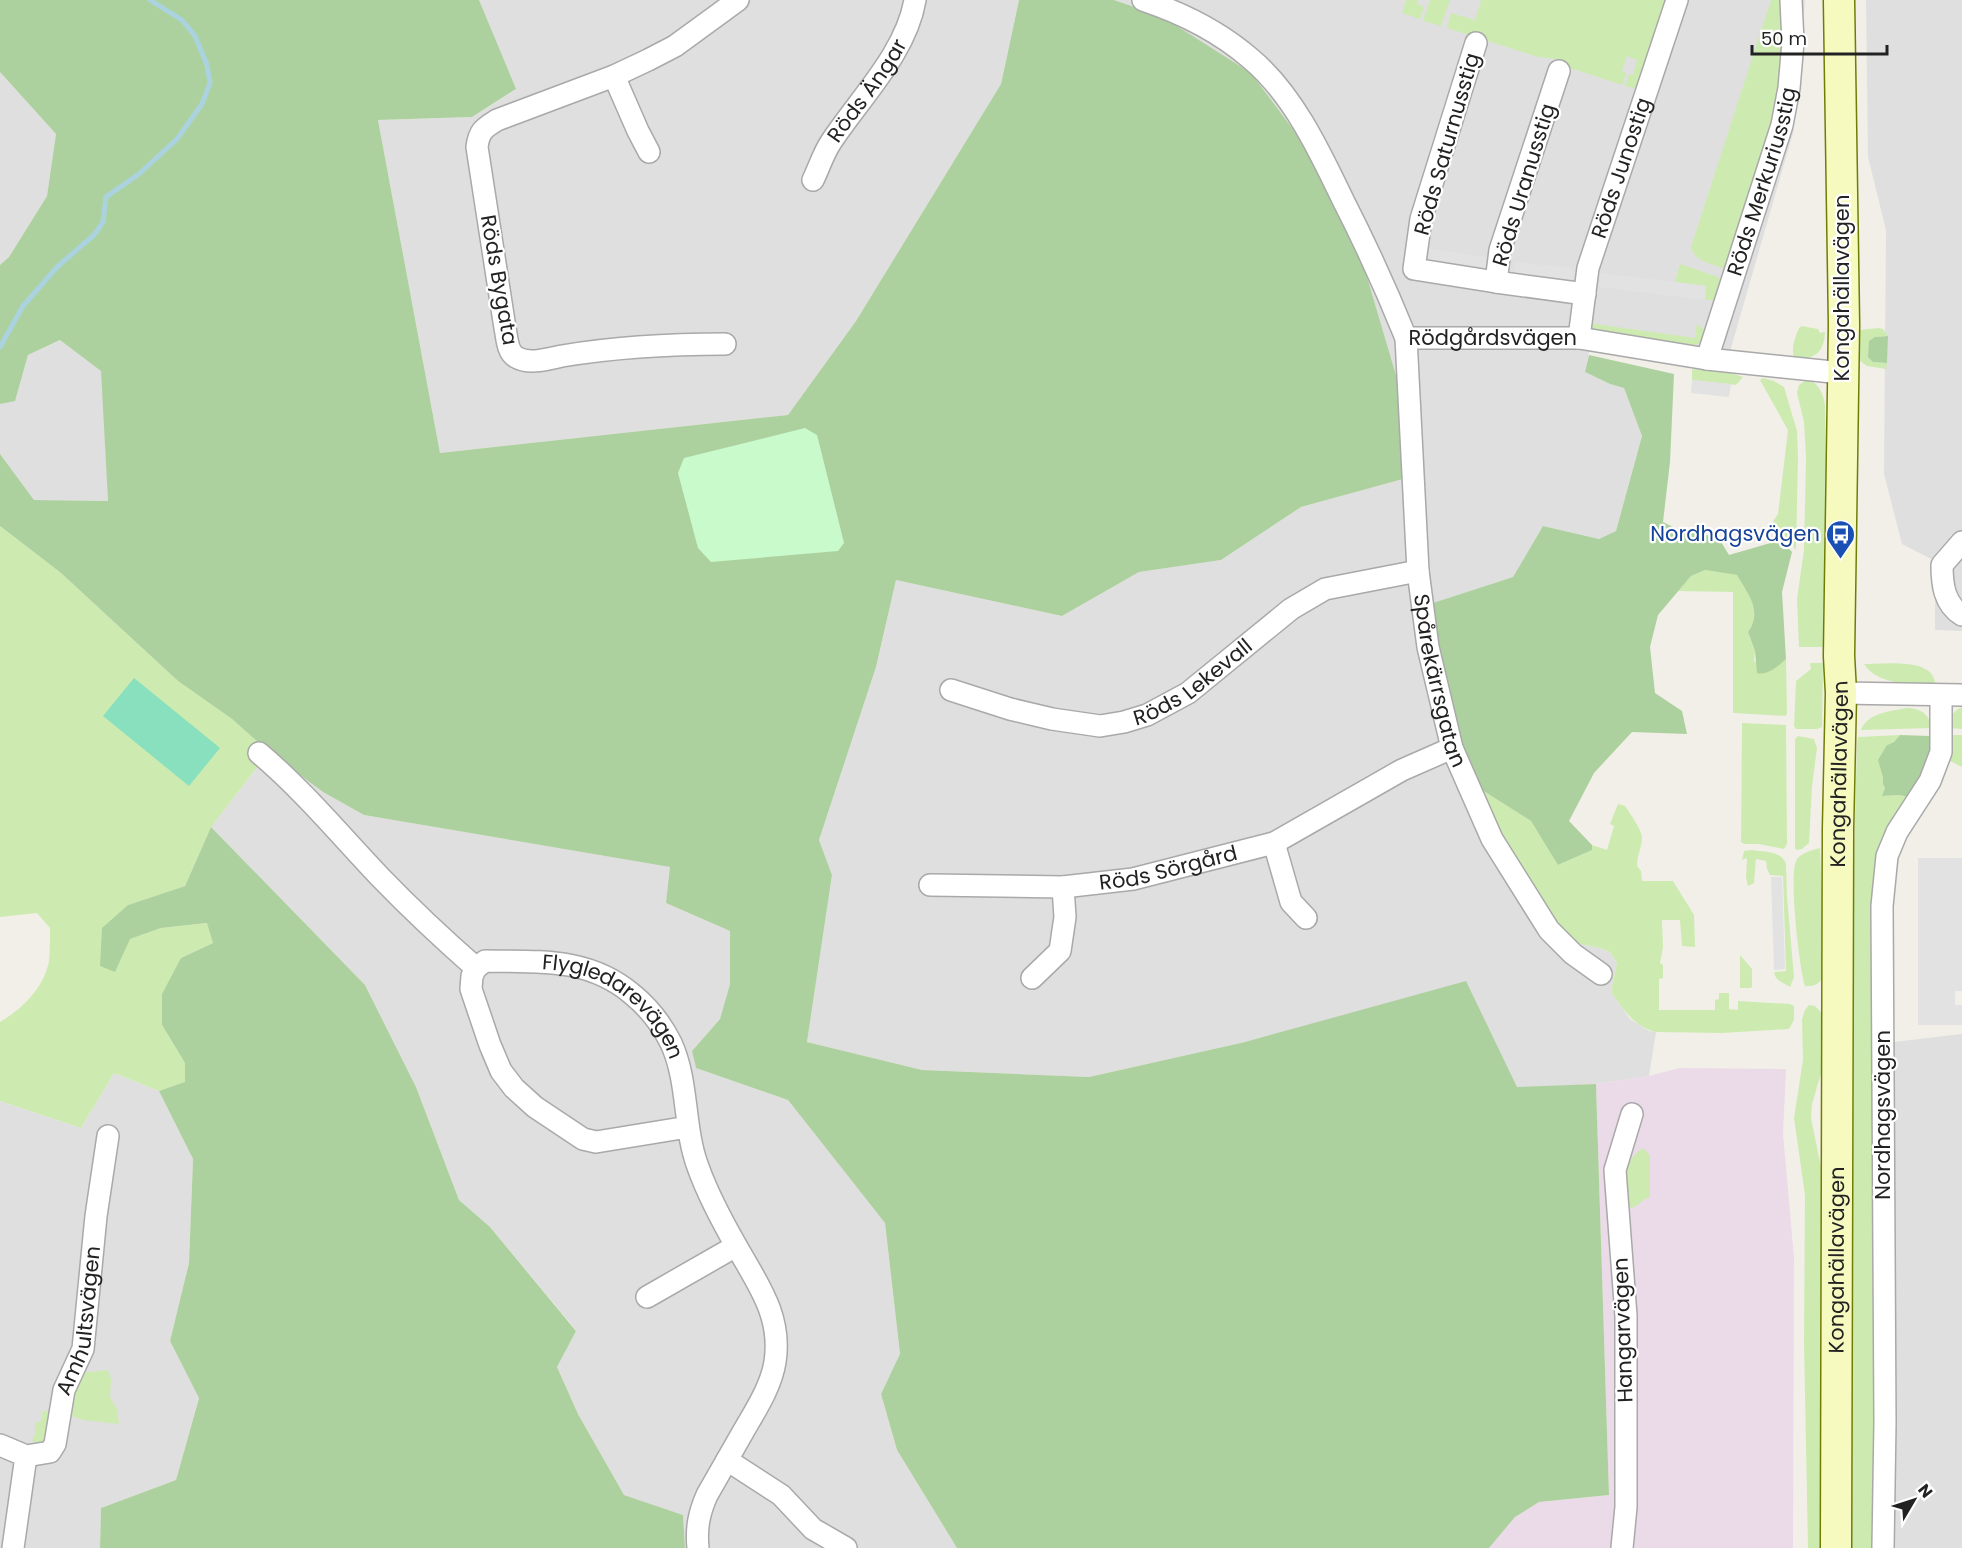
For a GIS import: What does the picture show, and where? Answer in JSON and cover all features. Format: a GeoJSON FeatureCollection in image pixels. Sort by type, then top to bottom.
{"type":"FeatureCollection","features":[{"type":"Feature","properties":{"kind":"street"},"geometry":{"type":"LineString","coordinates":[[649,152],[614,76],[675,46],[738,0]]}},
{"type":"Feature","properties":{"kind":"street","name":"Röds Ängar"},"geometry":{"type":"LineString","coordinates":[[813,180],[829,144],[898,47],[914,10],[915,0]]}},
{"type":"Feature","properties":{"kind":"street","name":"Rödgårdsvägen"},"geometry":{"type":"LineString","coordinates":[[1143,0],[1208,27],[1252,59],[1273,82],[1295,111],[1319,152],[1367,248],[1406,338],[1578,338],[1707,359],[1842,373]]}},
{"type":"Feature","properties":{"kind":"street","name":"Röds Junostig"},"geometry":{"type":"LineString","coordinates":[[1578,338],[1587,268],[1677,0]]}},
{"type":"Feature","properties":{"kind":"street","name":"Röds Merkuriusstig"},"geometry":{"type":"LineString","coordinates":[[1707,359],[1782,125],[1789,88],[1793,42],[1791,0]]}},
{"type":"Feature","properties":{"kind":"street","name":"Kongahällavägen"},"geometry":{"type":"LineString","coordinates":[[1836,1548],[1838,829],[1841,693],[1839,656],[1844,325],[1839,0]]}},
{"type":"Feature","properties":{"kind":"street","name":"Röds Saturnusstig"},"geometry":{"type":"LineString","coordinates":[[1476,43],[1421,219],[1414,269],[1496,282]]}},
{"type":"Feature","properties":{"kind":"street","name":"Röds Uranusstig"},"geometry":{"type":"LineString","coordinates":[[1559,72],[1500,250],[1496,282],[1585,294]]}},
{"type":"Feature","properties":{"kind":"street","name":"Röds Bygata"},"geometry":{"type":"LineString","coordinates":[[614,76],[497,120],[478,136],[477,147],[505,328],[512,354],[532,361],[603,350],[656,345],[725,344]]}},
{"type":"Feature","properties":{"kind":"street","name":"Spårekärrsgatan"},"geometry":{"type":"LineString","coordinates":[[1406,338],[1418,571],[1428,647],[1452,748],[1492,839],[1538,914],[1549,930],[1573,954],[1601,974]]}},
{"type":"Feature","properties":{"kind":"street"},"geometry":{"type":"LineString","coordinates":[[1962,542],[1942,564],[1942,580],[1948,602],[1962,615]]}},
{"type":"Feature","properties":{"kind":"street","name":"Röds Lekevall"},"geometry":{"type":"LineString","coordinates":[[951,690],[1010,709],[1052,719],[1100,726],[1124,722],[1147,715],[1188,693],[1292,609],[1326,589],[1418,571]]}},
{"type":"Feature","properties":{"kind":"street"},"geometry":{"type":"LineString","coordinates":[[1841,693],[1952,696]]}},
{"type":"Feature","properties":{"kind":"street","name":"Nordhagsvägen"},"geometry":{"type":"LineString","coordinates":[[1883,1548],[1885,1422],[1882,906],[1887,856],[1897,832],[1930,782],[1941,752],[1952,696]]}},
{"type":"Feature","properties":{"kind":"street","name":"Röds Sörgård"},"geometry":{"type":"LineString","coordinates":[[930,885],[1063,887],[1133,879],[1274,843],[1402,770],[1452,748]]}},
{"type":"Feature","properties":{"kind":"street"},"geometry":{"type":"LineString","coordinates":[[259,753],[285,775],[382,879],[476,968],[472,976],[471,989],[490,1045],[501,1071],[524,1097],[583,1139],[596,1142],[688,1127]]}},
{"type":"Feature","properties":{"kind":"street"},"geometry":{"type":"LineString","coordinates":[[1274,843],[1291,902],[1306,918]]}},
{"type":"Feature","properties":{"kind":"street"},"geometry":{"type":"LineString","coordinates":[[1032,978],[1060,951],[1065,917],[1063,887]]}},
{"type":"Feature","properties":{"kind":"street","name":"Flygledarevägen"},"geometry":{"type":"LineString","coordinates":[[476,968],[485,962],[552,962],[577,966],[613,980],[632,994],[647,1008],[671,1043],[680,1068],[693,1152],[704,1183],[772,1312],[775,1335],[775,1363],[764,1395],[699,1513],[696,1533],[698,1548]]}},
{"type":"Feature","properties":{"kind":"street","name":"Hangarvägen"},"geometry":{"type":"LineString","coordinates":[[1622,1548],[1626,1507],[1626,1316],[1615,1170],[1632,1114]]}},
{"type":"Feature","properties":{"kind":"street","name":"Amhultsvägen"},"geometry":{"type":"LineString","coordinates":[[26,1456],[50,1452],[55,1444],[64,1390],[83,1349],[96,1216],[108,1136]]}},
{"type":"Feature","properties":{"kind":"street"},"geometry":{"type":"LineString","coordinates":[[647,1297],[736,1246]]}},
{"type":"Feature","properties":{"kind":"street"},"geometry":{"type":"LineString","coordinates":[[0,1445],[26,1456],[14,1548]]}},
{"type":"Feature","properties":{"kind":"street"},"geometry":{"type":"LineString","coordinates":[[727,1460],[782,1495],[813,1529],[846,1548]]}},
{"type":"Feature","properties":{"kind":"shaded area"},"geometry":{"type":"Polygon","coordinates":[[[479,0],[1019,0],[1001,84],[856,321],[788,415],[440,453],[378,120],[472,117],[515,90],[479,0]]]}},
{"type":"Feature","properties":{"kind":"shaded area"},"geometry":{"type":"Polygon","coordinates":[[[1114,0],[1805,0],[1793,133],[1729,355],[1594,330],[1585,372],[1624,388],[1642,436],[1616,531],[1599,539],[1543,526],[1513,577],[1431,604],[1580,944],[1610,952],[1617,963],[1611,992],[1630,1019],[1649,1031],[1656,1032],[1649,1076],[1596,1084],[1517,1088],[1245,1042],[1089,1077],[922,1070],[807,1042],[832,875],[819,840],[876,667],[896,580],[1062,616],[1139,572],[1221,560],[1301,507],[1403,479],[1398,382],[1360,253],[1161,16],[1114,0]]]}},
{"type":"Feature","properties":{"kind":"shaded area"},"geometry":{"type":"Polygon","coordinates":[[[1866,0],[1962,0],[1962,631],[1935,630],[1935,561],[1902,544],[1884,474],[1886,230],[1868,157],[1866,0]]]}},
{"type":"Feature","properties":{"kind":"shaded area"},"geometry":{"type":"Polygon","coordinates":[[[0,72],[56,134],[47,196],[9,257],[0,265],[0,72]]]}},
{"type":"Feature","properties":{"kind":"shaded area"},"geometry":{"type":"Polygon","coordinates":[[[1429,249],[1487,257],[1486,271],[1428,263],[1429,249]]]}},
{"type":"Feature","properties":{"kind":"shaded area"},"geometry":{"type":"Polygon","coordinates":[[[1515,262],[1573,268],[1571,282],[1514,275],[1515,262]]]}},
{"type":"Feature","properties":{"kind":"shaded area"},"geometry":{"type":"Polygon","coordinates":[[[1600,273],[1706,286],[1705,300],[1599,287],[1600,273]]]}},
{"type":"Feature","properties":{"kind":"shaded area"},"geometry":{"type":"Polygon","coordinates":[[[61,340],[102,371],[108,501],[34,500],[0,455],[0,404],[15,400],[28,355],[61,340]]]}},
{"type":"Feature","properties":{"kind":"shaded area"},"geometry":{"type":"Polygon","coordinates":[[[1692,380],[1731,384],[1729,397],[1691,393],[1692,380]]]}},
{"type":"Feature","properties":{"kind":"shaded area"},"geometry":{"type":"Polygon","coordinates":[[[269,752],[323,792],[364,815],[671,867],[666,903],[730,931],[730,984],[720,1019],[692,1051],[696,1068],[788,1100],[885,1223],[900,1355],[881,1394],[897,1450],[957,1548],[685,1548],[683,1515],[624,1495],[578,1414],[557,1367],[576,1330],[490,1227],[459,1200],[416,1087],[365,985],[211,827],[269,752]]]}},
{"type":"Feature","properties":{"kind":"shaded area"},"geometry":{"type":"Polygon","coordinates":[[[1918,858],[1962,858],[1962,991],[1955,991],[1955,1005],[1962,1005],[1962,1025],[1918,1025],[1918,858]]]}},
{"type":"Feature","properties":{"kind":"shaded area"},"geometry":{"type":"Polygon","coordinates":[[[1771,877],[1782,877],[1785,969],[1774,970],[1771,877]]]}},
{"type":"Feature","properties":{"kind":"shaded area"},"geometry":{"type":"Polygon","coordinates":[[[1962,1034],[1962,1548],[1875,1548],[1877,1044],[1962,1034]]]}},
{"type":"Feature","properties":{"kind":"shaded area"},"geometry":{"type":"Polygon","coordinates":[[[1679,1068],[1786,1069],[1783,1134],[1794,1258],[1793,1548],[1489,1548],[1515,1517],[1539,1502],[1609,1495],[1596,1084],[1649,1076],[1679,1068]]]}},
{"type":"Feature","properties":{"kind":"shaded area"},"geometry":{"type":"Polygon","coordinates":[[[114,1073],[159,1091],[193,1159],[189,1263],[170,1341],[199,1397],[176,1480],[101,1508],[100,1548],[0,1548],[0,1101],[81,1128],[114,1073]]]}},
{"type":"Feature","properties":{"kind":"green space"},"geometry":{"type":"Polygon","coordinates":[[[0,0],[479,0],[516,89],[472,117],[378,120],[440,453],[788,415],[856,321],[1001,84],[1019,0],[1114,0],[1161,16],[1251,73],[1309,151],[1360,253],[1398,382],[1403,479],[1301,507],[1221,560],[1139,572],[1062,616],[896,580],[876,667],[819,840],[832,875],[807,1042],[922,1070],[1089,1077],[1245,1042],[1466,981],[1517,1087],[1596,1084],[1609,1495],[1539,1502],[1515,1517],[1489,1548],[957,1548],[897,1450],[881,1394],[900,1354],[885,1223],[788,1100],[696,1068],[692,1051],[720,1019],[730,984],[730,931],[666,903],[670,867],[364,815],[323,792],[269,752],[232,719],[178,681],[61,573],[0,526],[0,454],[34,500],[108,501],[101,371],[60,340],[28,355],[15,401],[0,404],[0,265],[9,257],[47,196],[56,134],[0,72],[0,0]]]}},
{"type":"Feature","properties":{"kind":"green space"},"geometry":{"type":"Polygon","coordinates":[[[1406,0],[1418,0],[1417,4],[1424,7],[1420,19],[1402,13],[1406,0]]]}},
{"type":"Feature","properties":{"kind":"green space"},"geometry":{"type":"Polygon","coordinates":[[[1430,0],[1450,0],[1441,26],[1423,21],[1430,0]]]}},
{"type":"Feature","properties":{"kind":"green space"},"geometry":{"type":"Polygon","coordinates":[[[1481,0],[1670,0],[1641,90],[1625,86],[1629,74],[1633,75],[1637,60],[1627,56],[1622,71],[1626,73],[1622,85],[1564,66],[1556,59],[1538,57],[1447,28],[1451,13],[1475,20],[1481,0]]]}},
{"type":"Feature","properties":{"kind":"green space"},"geometry":{"type":"Polygon","coordinates":[[[1771,0],[1784,0],[1778,109],[1725,269],[1700,259],[1691,247],[1771,0]]]}},
{"type":"Feature","properties":{"kind":"green space"},"geometry":{"type":"Polygon","coordinates":[[[1680,264],[1718,277],[1721,282],[1715,300],[1705,300],[1706,286],[1675,282],[1680,264]]]}},
{"type":"Feature","properties":{"kind":"green space"},"geometry":{"type":"Polygon","coordinates":[[[1588,323],[1695,338],[1697,323],[1705,331],[1701,343],[1695,345],[1596,331],[1588,323]]]}},
{"type":"Feature","properties":{"kind":"green space"},"geometry":{"type":"Polygon","coordinates":[[[1802,326],[1818,329],[1820,333],[1825,332],[1823,345],[1813,356],[1795,359],[1794,344],[1799,328],[1802,326]]]}},
{"type":"Feature","properties":{"kind":"green space"},"geometry":{"type":"Polygon","coordinates":[[[1883,329],[1888,336],[1875,337],[1873,362],[1887,363],[1886,369],[1867,366],[1860,361],[1860,330],[1883,329]]]}},
{"type":"Feature","properties":{"kind":"green space"},"geometry":{"type":"Polygon","coordinates":[[[1888,336],[1887,363],[1873,362],[1868,357],[1869,341],[1875,337],[1888,336]]]}},
{"type":"Feature","properties":{"kind":"green space"},"geometry":{"type":"Polygon","coordinates":[[[1589,355],[1674,374],[1670,462],[1663,522],[1681,531],[1718,537],[1729,555],[1781,540],[1792,552],[1782,592],[1786,659],[1769,672],[1757,673],[1755,651],[1748,632],[1754,617],[1754,610],[1737,575],[1705,570],[1691,576],[1658,615],[1650,647],[1655,693],[1682,711],[1687,734],[1632,732],[1594,773],[1569,821],[1592,845],[1592,850],[1558,865],[1531,821],[1479,788],[1451,717],[1430,604],[1513,577],[1543,526],[1599,539],[1616,531],[1642,436],[1624,388],[1585,372],[1589,355]]]}},
{"type":"Feature","properties":{"kind":"green space"},"geometry":{"type":"Polygon","coordinates":[[[1692,369],[1731,373],[1743,377],[1736,385],[1692,380],[1692,369]]]}},
{"type":"Feature","properties":{"kind":"green space"},"geometry":{"type":"Polygon","coordinates":[[[1763,378],[1784,387],[1797,431],[1796,550],[1773,521],[1778,514],[1788,430],[1760,380],[1763,378]]]}},
{"type":"Feature","properties":{"kind":"green space"},"geometry":{"type":"Polygon","coordinates":[[[1808,379],[1820,390],[1825,406],[1823,647],[1799,647],[1797,599],[1804,550],[1806,457],[1804,422],[1797,393],[1799,385],[1808,379]]]}},
{"type":"Feature","properties":{"kind":"green space"},"geometry":{"type":"Polygon","coordinates":[[[805,428],[817,435],[844,543],[838,551],[711,562],[698,548],[678,473],[684,458],[805,428]]]}},
{"type":"Feature","properties":{"kind":"green space"},"geometry":{"type":"Polygon","coordinates":[[[0,526],[61,573],[178,681],[232,719],[269,752],[211,827],[185,886],[128,905],[130,939],[161,928],[208,923],[213,943],[181,958],[162,1025],[185,1063],[185,1083],[159,1091],[114,1073],[81,1128],[0,1101],[0,1022],[31,997],[42,980],[49,961],[50,928],[37,913],[0,917],[0,526]]]}},
{"type":"Feature","properties":{"kind":"green space"},"geometry":{"type":"Polygon","coordinates":[[[1705,570],[1738,575],[1746,589],[1754,610],[1754,617],[1748,632],[1755,651],[1754,661],[1769,672],[1786,659],[1787,714],[1785,716],[1733,713],[1733,592],[1678,591],[1691,576],[1705,570]]]}},
{"type":"Feature","properties":{"kind":"green space"},"geometry":{"type":"Polygon","coordinates":[[[1810,663],[1823,663],[1822,727],[1796,729],[1794,726],[1796,681],[1811,669],[1810,663]]]}},
{"type":"Feature","properties":{"kind":"green space"},"geometry":{"type":"Polygon","coordinates":[[[1894,663],[1917,666],[1926,669],[1932,675],[1935,683],[1930,686],[1894,682],[1876,676],[1864,664],[1894,663]]]}},
{"type":"Feature","properties":{"kind":"green space"},"geometry":{"type":"Polygon","coordinates":[[[134,678],[220,748],[189,786],[103,716],[134,678]]]}},
{"type":"Feature","properties":{"kind":"green space"},"geometry":{"type":"Polygon","coordinates":[[[1962,707],[1962,729],[1950,728],[1952,715],[1962,707]]]}},
{"type":"Feature","properties":{"kind":"green space"},"geometry":{"type":"Polygon","coordinates":[[[1907,708],[1924,713],[1932,728],[1861,730],[1864,724],[1874,716],[1907,708]]]}},
{"type":"Feature","properties":{"kind":"green space"},"geometry":{"type":"Polygon","coordinates":[[[1742,723],[1786,725],[1787,844],[1784,849],[1741,842],[1742,723]]]}},
{"type":"Feature","properties":{"kind":"green space"},"geometry":{"type":"Polygon","coordinates":[[[1900,735],[1894,742],[1887,745],[1883,796],[1908,797],[1893,816],[1880,846],[1874,871],[1871,905],[1873,919],[1871,979],[1876,1548],[1849,1548],[1852,932],[1857,744],[1858,737],[1900,735]]]}},
{"type":"Feature","properties":{"kind":"green space"},"geometry":{"type":"Polygon","coordinates":[[[1900,735],[1930,736],[1932,744],[1929,760],[1922,776],[1908,797],[1882,796],[1885,788],[1878,760],[1887,745],[1894,742],[1900,735]]]}},
{"type":"Feature","properties":{"kind":"green space"},"geometry":{"type":"Polygon","coordinates":[[[1950,735],[1962,735],[1962,767],[1950,761],[1948,743],[1950,735]]]}},
{"type":"Feature","properties":{"kind":"green space"},"geometry":{"type":"Polygon","coordinates":[[[1798,736],[1814,739],[1817,748],[1809,843],[1802,849],[1796,850],[1795,739],[1798,736]]]}},
{"type":"Feature","properties":{"kind":"green space"},"geometry":{"type":"Polygon","coordinates":[[[1479,788],[1531,821],[1559,865],[1591,850],[1592,845],[1607,850],[1614,826],[1610,824],[1618,804],[1625,806],[1641,834],[1637,866],[1641,871],[1642,881],[1673,881],[1694,915],[1695,947],[1682,946],[1680,920],[1662,920],[1663,947],[1660,963],[1663,965],[1663,978],[1659,979],[1659,1010],[1715,1010],[1715,1000],[1719,999],[1719,993],[1729,993],[1729,1009],[1738,1010],[1738,1001],[1794,1006],[1794,1020],[1789,1029],[1722,1033],[1656,1032],[1635,1022],[1611,992],[1617,963],[1610,952],[1580,944],[1558,925],[1510,853],[1479,788]]]}},
{"type":"Feature","properties":{"kind":"green space"},"geometry":{"type":"Polygon","coordinates":[[[211,827],[365,985],[416,1087],[459,1200],[490,1227],[576,1331],[557,1367],[578,1414],[624,1495],[683,1515],[685,1548],[100,1548],[101,1508],[176,1480],[199,1398],[170,1341],[189,1263],[193,1159],[159,1091],[185,1082],[185,1063],[162,1025],[162,994],[181,958],[213,943],[207,923],[161,928],[130,939],[115,972],[100,966],[102,928],[128,905],[185,886],[211,827]]]}},
{"type":"Feature","properties":{"kind":"green space"},"geometry":{"type":"Polygon","coordinates":[[[1820,848],[1822,897],[1825,907],[1824,975],[1816,984],[1805,986],[1796,922],[1794,870],[1800,856],[1820,848]]]}},
{"type":"Feature","properties":{"kind":"green space"},"geometry":{"type":"Polygon","coordinates":[[[1744,851],[1777,854],[1786,864],[1794,977],[1790,987],[1778,980],[1774,972],[1786,971],[1783,876],[1770,875],[1766,861],[1756,859],[1754,883],[1748,886],[1747,858],[1742,860],[1744,851]]]}},
{"type":"Feature","properties":{"kind":"green space"},"geometry":{"type":"Polygon","coordinates":[[[1740,955],[1752,969],[1752,987],[1750,988],[1740,988],[1740,955]]]}},
{"type":"Feature","properties":{"kind":"green space"},"geometry":{"type":"Polygon","coordinates":[[[1809,1005],[1815,1006],[1825,1019],[1822,1070],[1812,1104],[1811,1118],[1824,1182],[1823,1548],[1808,1548],[1804,1344],[1805,1195],[1794,1118],[1803,1060],[1802,1019],[1809,1005]]]}},
{"type":"Feature","properties":{"kind":"green space"},"geometry":{"type":"Polygon","coordinates":[[[1643,1148],[1650,1155],[1650,1197],[1632,1208],[1628,1206],[1626,1174],[1631,1160],[1643,1148]]]}},
{"type":"Feature","properties":{"kind":"green space"},"geometry":{"type":"Polygon","coordinates":[[[108,1370],[111,1379],[110,1397],[117,1409],[119,1424],[83,1420],[66,1414],[81,1373],[108,1370]]]}},
{"type":"Feature","properties":{"kind":"green space"},"geometry":{"type":"Polygon","coordinates":[[[51,1410],[44,1443],[32,1441],[35,1434],[35,1423],[41,1421],[42,1412],[51,1410]]]}},
{"type":"Feature","properties":{"kind":"waterway"},"geometry":{"type":"LineString","coordinates":[[0,347],[23,306],[58,266],[94,235],[103,222],[106,197],[139,174],[177,139],[202,104],[210,83],[207,65],[195,36],[182,20],[150,0]]}},
{"type":"Feature","properties":{"kind":"place","name":"Nordhagsvägen"},"geometry":{"type":"Point","coordinates":[1841,560]}}]}
